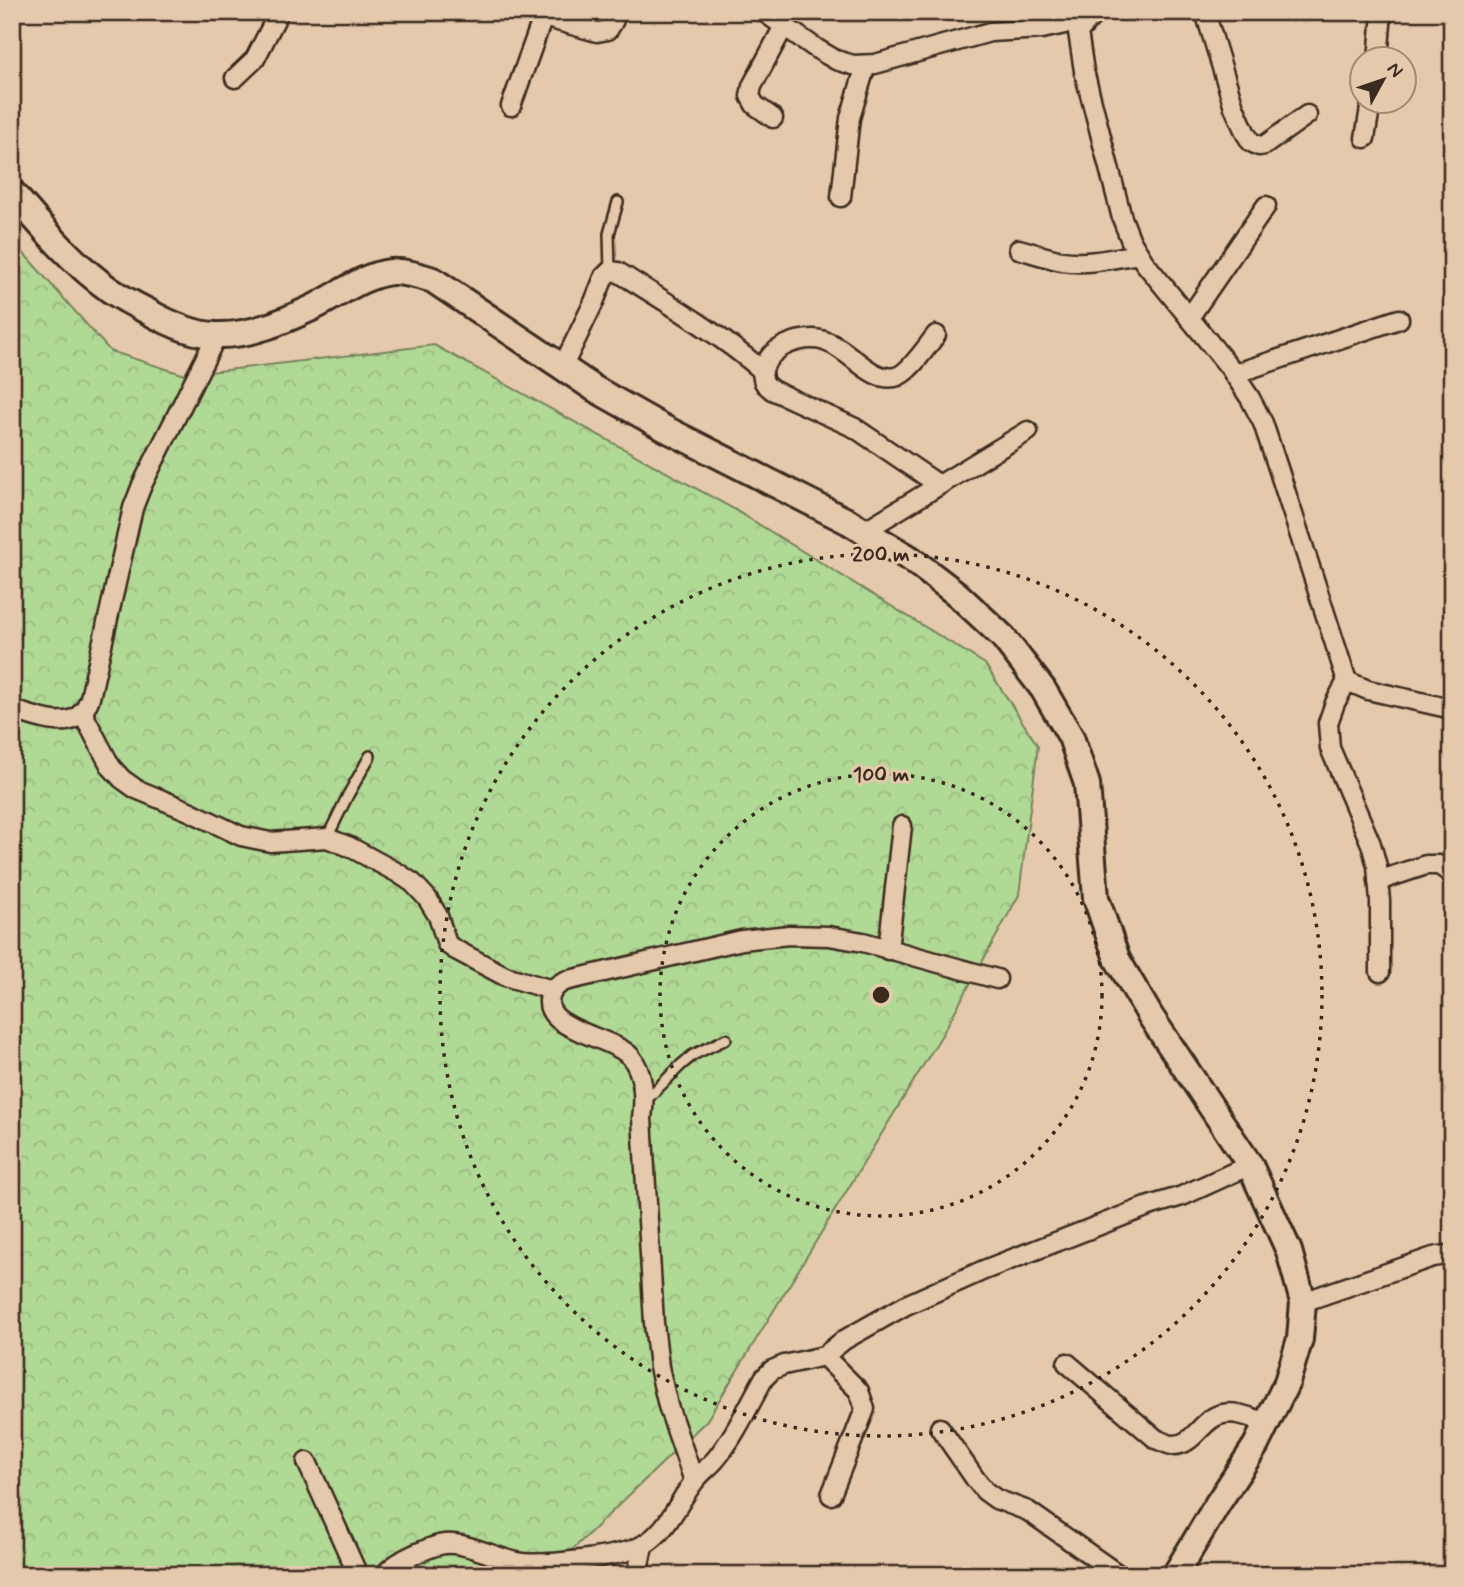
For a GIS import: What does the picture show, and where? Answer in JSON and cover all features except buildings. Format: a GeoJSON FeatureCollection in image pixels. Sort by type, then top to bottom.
{"type":"FeatureCollection","features":[{"type":"Feature","properties":{"kind":"main road"},"geometry":{"type":"LineString","coordinates":[[12,192],[79,265],[112,291],[166,322],[199,333],[245,333],[271,325],[314,307],[350,287],[392,272],[433,279],[595,389],[664,428],[864,531],[911,559],[957,594],[1003,637],[1043,689],[1071,737],[1087,784],[1096,898],[1117,959],[1151,1017],[1250,1165],[1289,1251],[1303,1302],[1300,1339],[1287,1382],[1256,1445],[1175,1575]]}},
{"type":"Feature","properties":{"kind":"street"},"geometry":{"type":"LineString","coordinates":[[235,78],[255,59],[279,12]]}},
{"type":"Feature","properties":{"kind":"street"},"geometry":{"type":"LineString","coordinates":[[511,106],[535,15],[597,32],[608,30],[617,12]]}},
{"type":"Feature","properties":{"kind":"street"},"geometry":{"type":"LineString","coordinates":[[764,12],[817,49],[836,60],[853,65],[875,64],[990,32],[1072,28],[1096,12]]}},
{"type":"Feature","properties":{"kind":"street"},"geometry":{"type":"LineString","coordinates":[[1045,12],[1072,28],[1122,218],[1132,241],[1139,254],[1234,374],[1262,423],[1347,681],[1328,723],[1330,748],[1371,844],[1377,866],[1380,972]]}},
{"type":"Feature","properties":{"kind":"street"},"geometry":{"type":"LineString","coordinates":[[1205,12],[1234,107],[1251,142],[1259,146],[1265,145],[1307,115]]}},
{"type":"Feature","properties":{"kind":"street"},"geometry":{"type":"LineString","coordinates":[[1379,46],[1382,12]]}},
{"type":"Feature","properties":{"kind":"street"},"geometry":{"type":"LineString","coordinates":[[773,118],[755,105],[750,96],[752,86],[784,26]]}},
{"type":"Feature","properties":{"kind":"street"},"geometry":{"type":"LineString","coordinates":[[841,197],[850,118],[866,65]]}},
{"type":"Feature","properties":{"kind":"street"},"geometry":{"type":"LineString","coordinates":[[1365,138],[1369,116]]}},
{"type":"Feature","properties":{"kind":"street"},"geometry":{"type":"LineString","coordinates":[[1189,318],[1266,206]]}},
{"type":"Feature","properties":{"kind":"street"},"geometry":{"type":"LineString","coordinates":[[1019,249],[1062,261],[1079,262],[1139,254]]}},
{"type":"Feature","properties":{"kind":"street"},"geometry":{"type":"LineString","coordinates":[[562,368],[604,278],[610,271],[618,272],[712,332],[763,371]]}},
{"type":"Feature","properties":{"kind":"street"},"geometry":{"type":"LineString","coordinates":[[1234,374],[1399,320]]}},
{"type":"Feature","properties":{"kind":"street"},"geometry":{"type":"LineString","coordinates":[[12,710],[63,721],[75,718],[90,698],[133,508],[217,335]]}},
{"type":"Feature","properties":{"kind":"street"},"geometry":{"type":"LineString","coordinates":[[936,335],[899,377],[890,378],[875,373],[841,348],[828,341],[813,339],[789,343],[776,350],[767,359],[763,371],[764,382],[772,390],[855,428],[939,485]]}},
{"type":"Feature","properties":{"kind":"street"},"geometry":{"type":"LineString","coordinates":[[864,531],[1028,431]]}},
{"type":"Feature","properties":{"kind":"street"},"geometry":{"type":"LineString","coordinates":[[1347,681],[1368,690],[1452,709]]}},
{"type":"Feature","properties":{"kind":"street"},"geometry":{"type":"LineString","coordinates":[[82,712],[111,767],[136,789],[241,836],[270,842],[327,838],[350,847],[413,883],[427,898],[438,916],[447,944],[454,949],[505,976],[552,990]]}},
{"type":"Feature","properties":{"kind":"street"},"geometry":{"type":"LineString","coordinates":[[888,950],[902,826]]}},
{"type":"Feature","properties":{"kind":"street"},"geometry":{"type":"LineString","coordinates":[[1378,881],[1426,865],[1438,865],[1452,874]]}},
{"type":"Feature","properties":{"kind":"street"},"geometry":{"type":"LineString","coordinates":[[694,1481],[668,1406],[659,1367],[647,1209],[642,1118],[644,1102],[639,1069],[629,1055],[607,1041],[557,1019],[550,1007],[552,990],[565,981],[742,940],[789,935],[829,936],[863,943],[997,979]]}},
{"type":"Feature","properties":{"kind":"street"},"geometry":{"type":"LineString","coordinates":[[384,1575],[411,1556],[433,1546],[448,1544],[536,1565],[610,1555],[643,1546],[653,1539],[670,1519],[694,1481],[715,1460],[764,1378],[772,1370],[824,1356],[844,1340],[906,1304],[984,1270],[1146,1207],[1182,1196],[1250,1165]]}},
{"type":"Feature","properties":{"kind":"street"},"geometry":{"type":"LineString","coordinates":[[1303,1302],[1433,1257],[1452,1254]]}},
{"type":"Feature","properties":{"kind":"street"},"geometry":{"type":"LineString","coordinates":[[824,1356],[859,1391],[865,1409],[831,1495]]}},
{"type":"Feature","properties":{"kind":"street"},"geometry":{"type":"LineString","coordinates":[[1067,1363],[1156,1439],[1172,1445],[1184,1443],[1210,1419],[1221,1414],[1233,1413],[1267,1423]]}},
{"type":"Feature","properties":{"kind":"street"},"geometry":{"type":"LineString","coordinates":[[940,1428],[985,1491],[996,1499],[1028,1511],[1119,1575]]}},
{"type":"Feature","properties":{"kind":"street"},"geometry":{"type":"LineString","coordinates":[[307,1462],[358,1575]]}},
{"type":"Feature","properties":{"kind":"street"},"geometry":{"type":"LineString","coordinates":[[637,1575],[643,1546]]}},
{"type":"Feature","properties":{"kind":"lane"},"geometry":{"type":"LineString","coordinates":[[610,271],[609,234],[618,202]]}},
{"type":"Feature","properties":{"kind":"lane"},"geometry":{"type":"LineString","coordinates":[[327,838],[370,755]]}},
{"type":"Feature","properties":{"kind":"lane"},"geometry":{"type":"LineString","coordinates":[[644,1102],[693,1055],[726,1039]]}},
{"type":"Feature","properties":{"kind":"green space"},"geometry":{"type":"Polygon","coordinates":[[[12,240],[110,351],[185,375],[434,345],[734,509],[985,664],[1038,746],[1019,895],[943,1033],[707,1420],[546,1575],[12,1575],[12,240]]]}}]}
